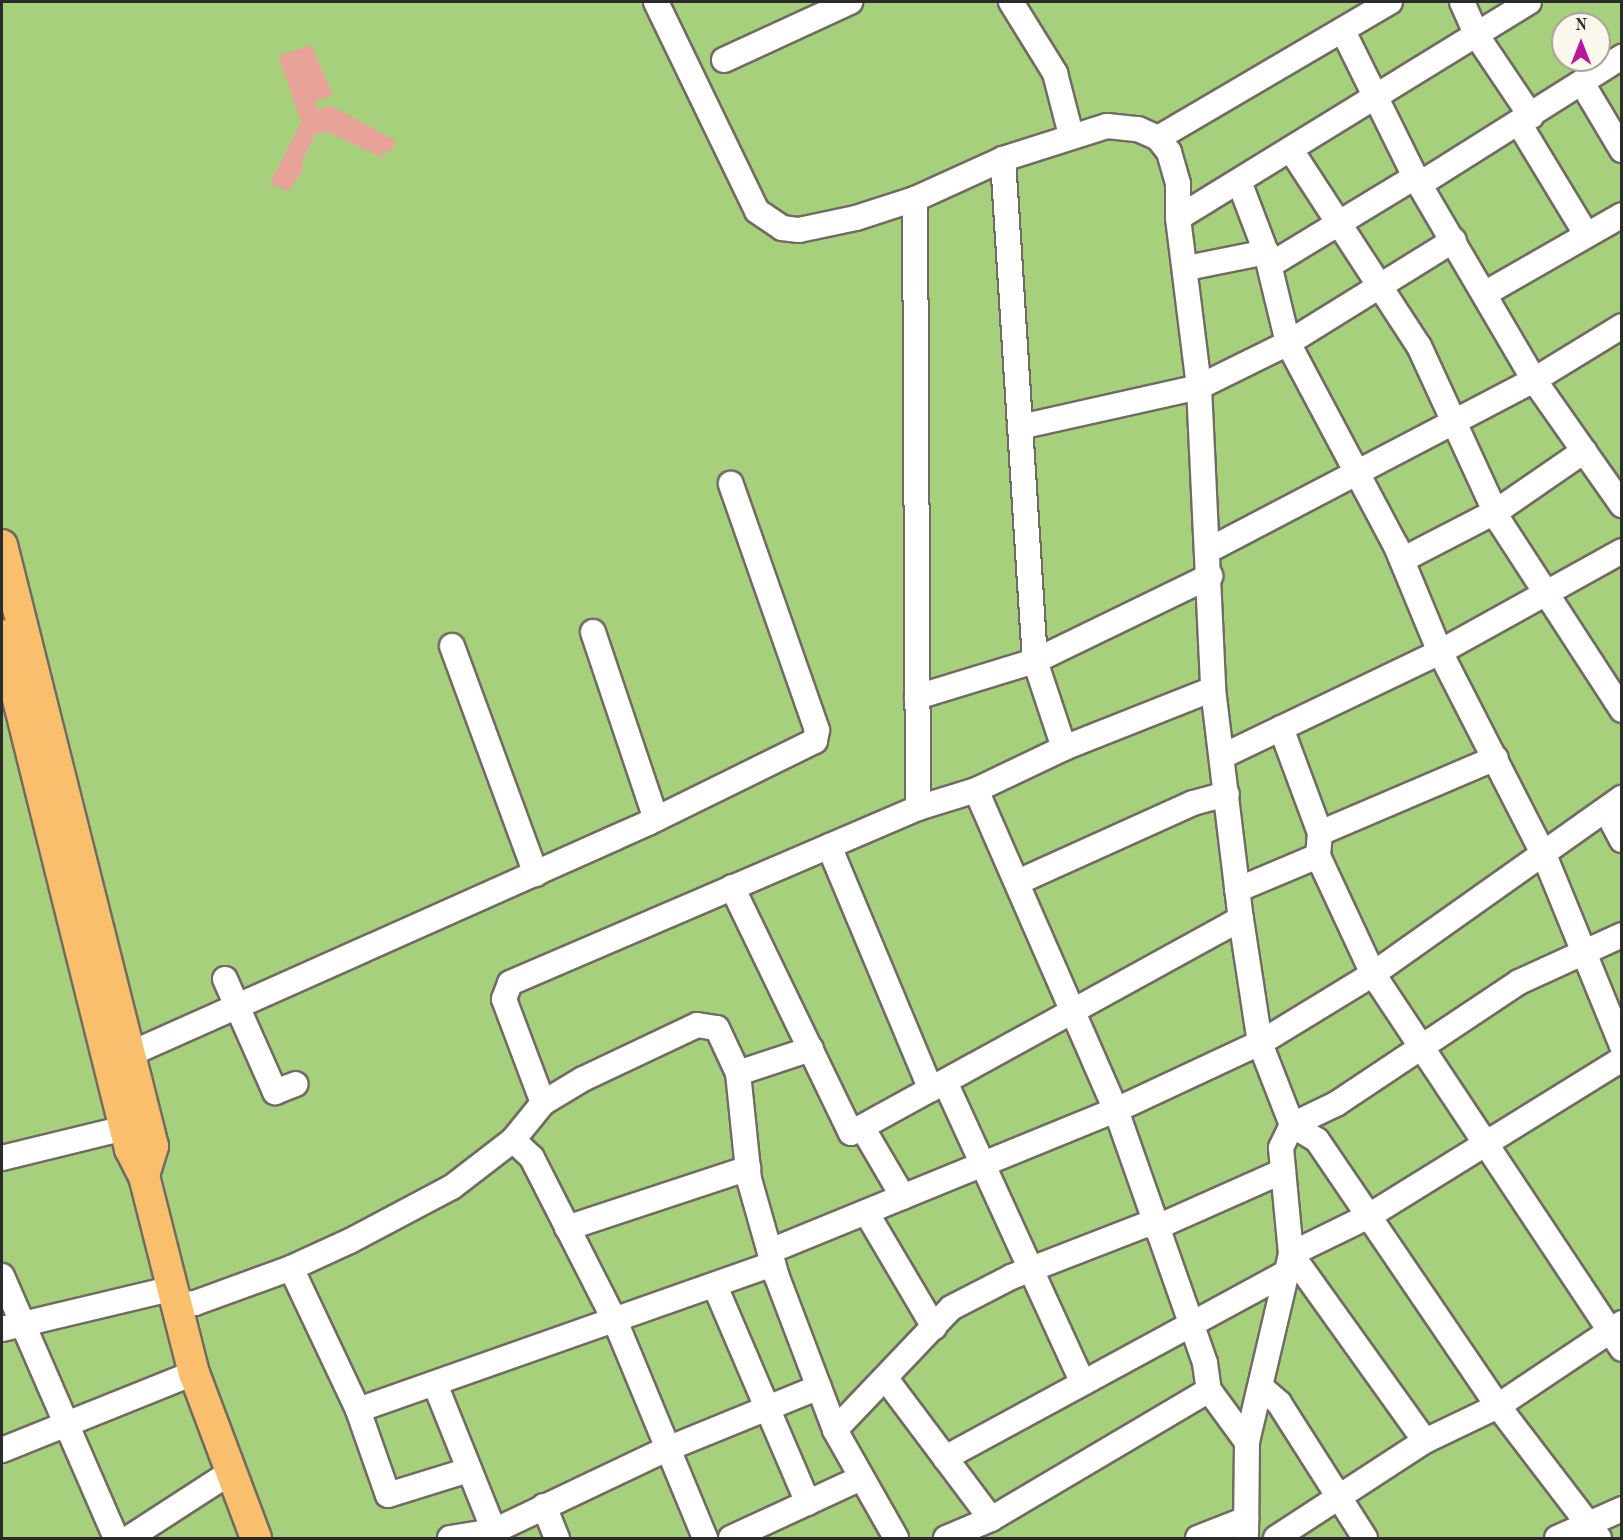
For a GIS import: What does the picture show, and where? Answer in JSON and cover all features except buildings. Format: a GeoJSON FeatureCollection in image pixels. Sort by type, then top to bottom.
{"type":"FeatureCollection","features":[{"type":"Feature","properties":{"kind":"main road"},"geometry":{"type":"LineString","coordinates":[[2,545],[153,1146],[144,1176]]}},
{"type":"Feature","properties":{"kind":"main road"},"geometry":{"type":"LineString","coordinates":[[2,635],[125,1128],[144,1176],[194,1373],[228,1474],[256,1539]]}},
{"type":"Feature","properties":{"kind":"street"},"geometry":{"type":"LineString","coordinates":[[656,2],[757,211],[782,228],[799,230],[915,199],[1003,159],[1071,135],[1107,126],[1138,129],[1158,138],[1169,152],[1178,184],[1178,218],[1187,268],[1199,387],[1209,550],[1213,689],[1223,756],[1237,890],[1260,1042],[1292,1125],[1317,1140],[1498,1406],[1594,1533]]}},
{"type":"Feature","properties":{"kind":"street"},"geometry":{"type":"LineString","coordinates":[[724,60],[850,2]]}},
{"type":"Feature","properties":{"kind":"street"},"geometry":{"type":"LineString","coordinates":[[1011,2],[1055,73],[1071,135]]}},
{"type":"Feature","properties":{"kind":"street"},"geometry":{"type":"LineString","coordinates":[[1158,138],[1390,2]]}},
{"type":"Feature","properties":{"kind":"street"},"geometry":{"type":"LineString","coordinates":[[1462,2],[1477,36],[1586,234]]}},
{"type":"Feature","properties":{"kind":"street"},"geometry":{"type":"LineString","coordinates":[[1178,218],[1240,184],[1373,97],[1477,36],[1529,2]]}},
{"type":"Feature","properties":{"kind":"street"},"geometry":{"type":"LineString","coordinates":[[1343,31],[1373,97],[1418,181],[1486,293],[1534,380],[1622,505]]}},
{"type":"Feature","properties":{"kind":"street"},"geometry":{"type":"LineString","coordinates":[[1187,268],[1268,259],[1343,225],[1525,121],[1622,57]]}},
{"type":"Feature","properties":{"kind":"street"},"geometry":{"type":"LineString","coordinates":[[1582,83],[1622,150]]}},
{"type":"Feature","properties":{"kind":"street"},"geometry":{"type":"LineString","coordinates":[[1292,150],[1382,286],[1456,422],[1497,511],[1546,597],[1622,710]]}},
{"type":"Feature","properties":{"kind":"street"},"geometry":{"type":"LineString","coordinates":[[1003,159],[1035,661],[1064,748]]}},
{"type":"Feature","properties":{"kind":"street"},"geometry":{"type":"LineString","coordinates":[[1240,184],[1268,259],[1288,343],[1358,472],[1402,560],[1440,652],[1545,857],[1582,955],[1622,1046]]}},
{"type":"Feature","properties":{"kind":"street"},"geometry":{"type":"LineString","coordinates":[[915,199],[918,808]]}},
{"type":"Feature","properties":{"kind":"street"},"geometry":{"type":"LineString","coordinates":[[1486,293],[1622,215]]}},
{"type":"Feature","properties":{"kind":"street"},"geometry":{"type":"LineString","coordinates":[[1020,427],[1199,387],[1288,343],[1454,240]]}},
{"type":"Feature","properties":{"kind":"street"},"geometry":{"type":"LineString","coordinates":[[1209,550],[1534,380],[1622,326]]}},
{"type":"Feature","properties":{"kind":"street"},"geometry":{"type":"LineString","coordinates":[[1402,560],[1497,511],[1584,451]]}},
{"type":"Feature","properties":{"kind":"street"},"geometry":{"type":"LineString","coordinates":[[130,1054],[536,874],[656,819],[815,741],[817,730],[731,484]]}},
{"type":"Feature","properties":{"kind":"street"},"geometry":{"type":"LineString","coordinates":[[1223,756],[1440,652],[1546,597],[1622,551]]}},
{"type":"Feature","properties":{"kind":"street"},"geometry":{"type":"LineString","coordinates":[[917,697],[1035,661],[1210,576]]}},
{"type":"Feature","properties":{"kind":"street"},"geometry":{"type":"LineString","coordinates":[[592,632],[656,819]]}},
{"type":"Feature","properties":{"kind":"street"},"geometry":{"type":"LineString","coordinates":[[452,646],[536,874]]}},
{"type":"Feature","properties":{"kind":"street"},"geometry":{"type":"LineString","coordinates":[[543,1103],[504,999],[510,982],[918,808],[976,790],[1064,748],[1213,689]]}},
{"type":"Feature","properties":{"kind":"street"},"geometry":{"type":"LineString","coordinates":[[1276,1539],[1341,1500],[1425,1441],[1498,1406],[1618,1334],[1482,1144],[1373,974],[1319,844],[1281,728]]}},
{"type":"Feature","properties":{"kind":"street"},"geometry":{"type":"LineString","coordinates":[[1237,890],[1319,844],[1496,758]]}},
{"type":"Feature","properties":{"kind":"street"},"geometry":{"type":"LineString","coordinates":[[976,790],[1076,1011],[1116,1110],[1154,1225],[1190,1323],[1209,1390],[1247,1442]]}},
{"type":"Feature","properties":{"kind":"street"},"geometry":{"type":"LineString","coordinates":[[1018,882],[1193,803],[1227,794]]}},
{"type":"Feature","properties":{"kind":"street"},"geometry":{"type":"LineString","coordinates":[[358,1410],[616,1323],[715,1286],[866,1212],[1116,1110],[1260,1042],[1373,974],[1545,857],[1614,804],[1622,840]]}},
{"type":"Feature","properties":{"kind":"street"},"geometry":{"type":"LineString","coordinates":[[829,846],[938,1086],[983,1164],[1028,1270],[1083,1383]]}},
{"type":"Feature","properties":{"kind":"street"},"geometry":{"type":"LineString","coordinates":[[732,887],[851,1133],[1241,919]]}},
{"type":"Feature","properties":{"kind":"street"},"geometry":{"type":"LineString","coordinates":[[1198,1539],[1246,1529],[1247,1442],[1262,1388],[1289,1263],[1281,1148],[1292,1125],[1336,1104],[1519,982],[1622,935]]}},
{"type":"Feature","properties":{"kind":"street"},"geometry":{"type":"LineString","coordinates":[[225,979],[275,1092],[296,1084]]}},
{"type":"Feature","properties":{"kind":"street"},"geometry":{"type":"LineString","coordinates":[[12,1326],[176,1296],[195,1303],[291,1268],[452,1187],[513,1140],[543,1103],[697,1025],[717,1028],[738,1073],[748,1168],[772,1257],[835,1430],[896,1539]]}},
{"type":"Feature","properties":{"kind":"street"},"geometry":{"type":"LineString","coordinates":[[738,1073],[811,1049]]}},
{"type":"Feature","properties":{"kind":"street"},"geometry":{"type":"LineString","coordinates":[[945,1458],[1190,1323],[1369,1216],[1622,1059]]}},
{"type":"Feature","properties":{"kind":"street"},"geometry":{"type":"LineString","coordinates":[[862,1127],[903,1197]]}},
{"type":"Feature","properties":{"kind":"street"},"geometry":{"type":"LineString","coordinates":[[2,1158],[125,1128]]}},
{"type":"Feature","properties":{"kind":"street"},"geometry":{"type":"LineString","coordinates":[[513,1140],[532,1158],[616,1323],[705,1539]]}},
{"type":"Feature","properties":{"kind":"street"},"geometry":{"type":"LineString","coordinates":[[567,1228],[748,1168]]}},
{"type":"Feature","properties":{"kind":"street"},"geometry":{"type":"LineString","coordinates":[[835,1430],[886,1379],[951,1308],[1028,1270],[1154,1225],[1284,1171]]}},
{"type":"Feature","properties":{"kind":"street"},"geometry":{"type":"LineString","coordinates":[[866,1212],[934,1328]]}},
{"type":"Feature","properties":{"kind":"street"},"geometry":{"type":"LineString","coordinates":[[1289,1263],[1425,1441]]}},
{"type":"Feature","properties":{"kind":"street"},"geometry":{"type":"LineString","coordinates":[[291,1268],[358,1410],[388,1495],[469,1470]]}},
{"type":"Feature","properties":{"kind":"street"},"geometry":{"type":"LineString","coordinates":[[2,1275],[12,1326],[66,1423],[116,1539]]}},
{"type":"Feature","properties":{"kind":"street"},"geometry":{"type":"LineString","coordinates":[[715,1286],[808,1503]]}},
{"type":"Feature","properties":{"kind":"street"},"geometry":{"type":"LineString","coordinates":[[2,1450],[194,1373]]}},
{"type":"Feature","properties":{"kind":"street"},"geometry":{"type":"LineString","coordinates":[[886,1379],[991,1519]]}},
{"type":"Feature","properties":{"kind":"street"},"geometry":{"type":"LineString","coordinates":[[435,1384],[495,1535]]}},
{"type":"Feature","properties":{"kind":"street"},"geometry":{"type":"LineString","coordinates":[[450,1539],[495,1535],[544,1506],[667,1449],[766,1406],[819,1387]]}},
{"type":"Feature","properties":{"kind":"street"},"geometry":{"type":"LineString","coordinates":[[1262,1388],[1279,1403],[1365,1539]]}},
{"type":"Feature","properties":{"kind":"street"},"geometry":{"type":"LineString","coordinates":[[946,1539],[991,1519],[1209,1390]]}},
{"type":"Feature","properties":{"kind":"street"},"geometry":{"type":"LineString","coordinates":[[129,1539],[228,1474]]}},
{"type":"Feature","properties":{"kind":"street"},"geometry":{"type":"LineString","coordinates":[[731,1539],[761,1532],[808,1503],[861,1478]]}},
{"type":"Feature","properties":{"kind":"street"},"geometry":{"type":"LineString","coordinates":[[544,1506],[557,1539]]}},
{"type":"Feature","properties":{"kind":"street"},"geometry":{"type":"LineString","coordinates":[[1557,1539],[1594,1533],[1622,1509]]}},
{"type":"Feature","properties":{"kind":"green space"},"geometry":{"type":"Polygon","coordinates":[[[2,2],[1621,2],[1621,1538],[2,1538],[2,2]]]}}]}
